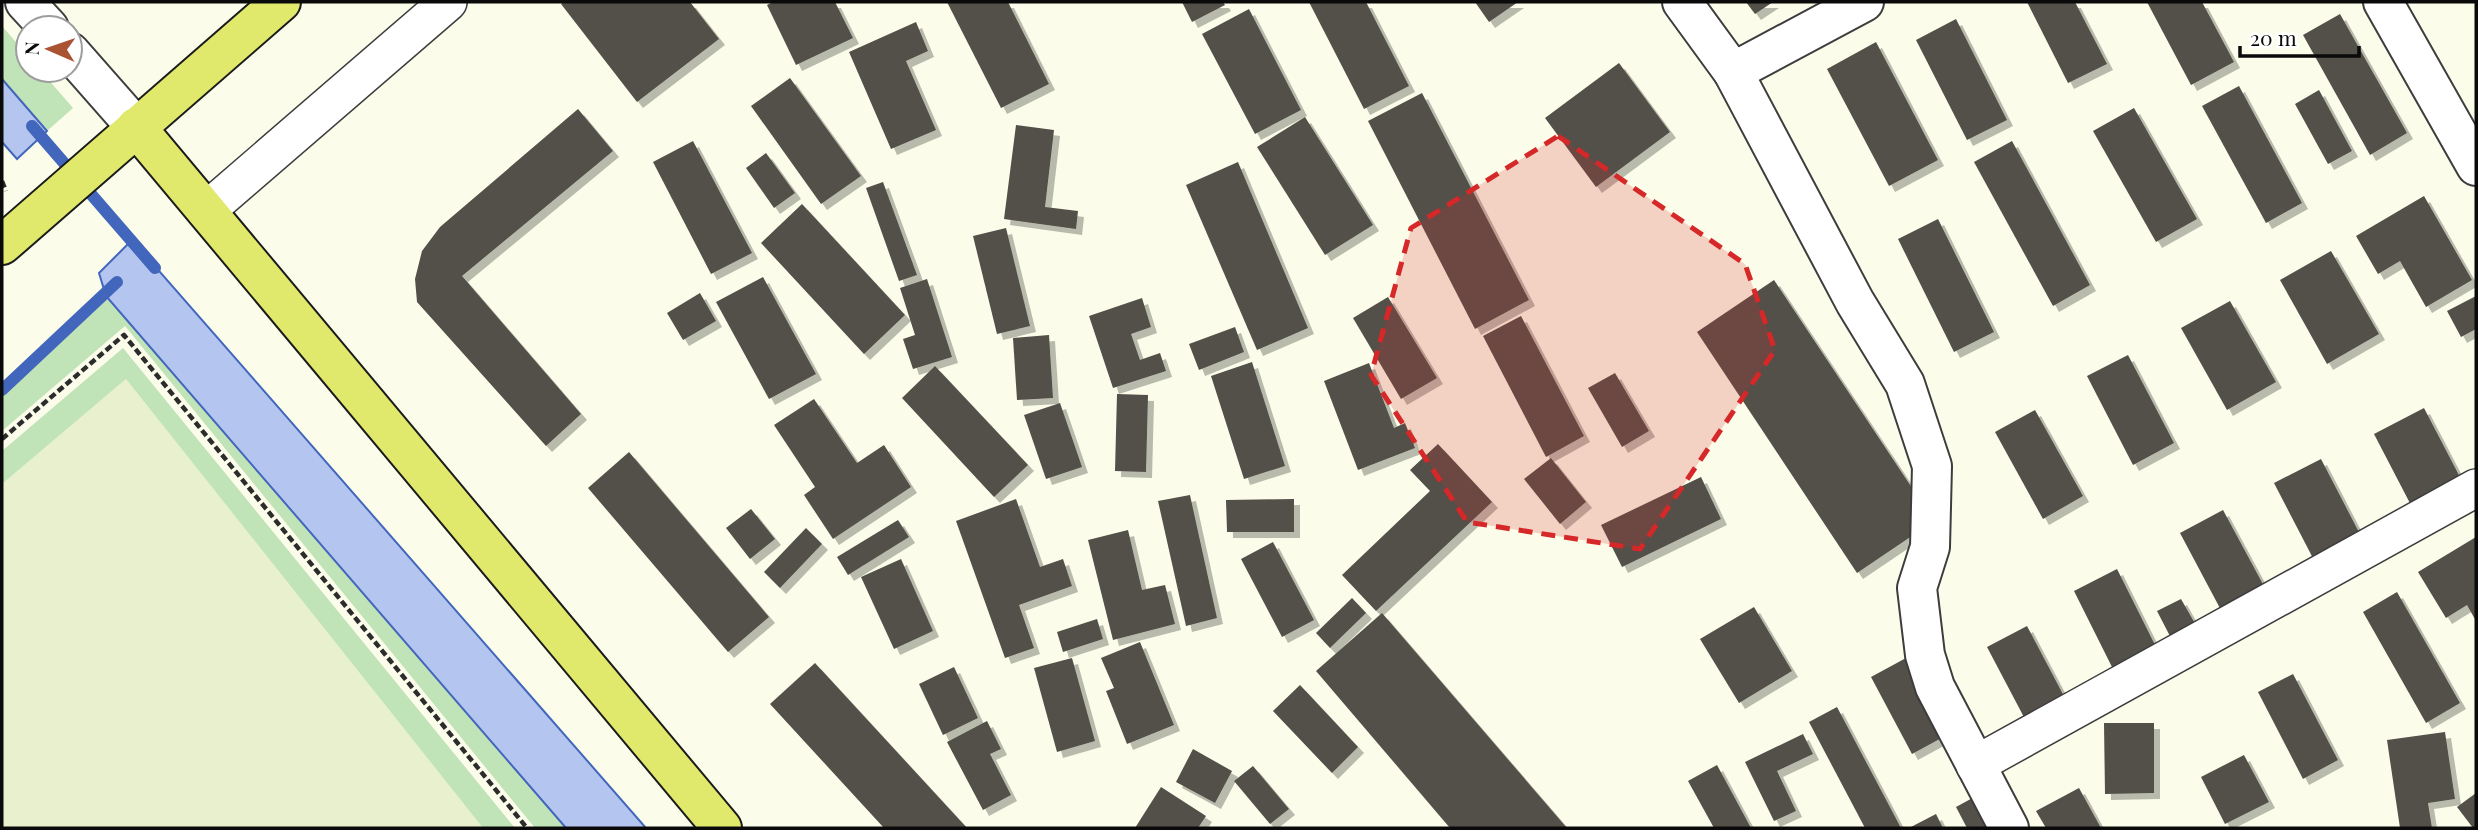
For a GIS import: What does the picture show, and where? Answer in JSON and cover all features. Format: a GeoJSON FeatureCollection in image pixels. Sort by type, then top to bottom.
{"type":"FeatureCollection","features":[{"type":"Feature","properties":{"kind":"main road"},"geometry":{"type":"LineString","coordinates":[[12,236],[281,2]]}},
{"type":"Feature","properties":{"kind":"main road"},"geometry":{"type":"LineString","coordinates":[[122,139],[206,211],[722,828]]}},
{"type":"Feature","properties":{"kind":"street"},"geometry":{"type":"LineString","coordinates":[[206,211],[448,2]]}},
{"type":"Feature","properties":{"kind":"street"},"geometry":{"type":"LineString","coordinates":[[1682,2],[1733,72],[1855,302],[1905,384],[1932,466],[1930,547],[1917,588],[1925,656],[1935,687],[2009,828]]}},
{"type":"Feature","properties":{"kind":"street"},"geometry":{"type":"LineString","coordinates":[[1733,72],[1864,2]]}},
{"type":"Feature","properties":{"kind":"street"},"geometry":{"type":"LineString","coordinates":[[2383,2],[2476,166]]}},
{"type":"Feature","properties":{"kind":"street"},"geometry":{"type":"LineString","coordinates":[[84,75],[122,139]]}},
{"type":"Feature","properties":{"kind":"street"},"geometry":{"type":"LineString","coordinates":[[1975,765],[2476,488]]}},
{"type":"Feature","properties":{"kind":"path"},"geometry":{"type":"LineString","coordinates":[[2,439],[124,335],[527,828]]}},
{"type":"Feature","properties":{"kind":"highlighted area"},"geometry":{"type":"Polygon","coordinates":[[[1558,136],[1745,264],[1775,350],[1640,549],[1467,522],[1371,375],[1411,228],[1558,136]]]}},
{"type":"Feature","properties":{"kind":"green space"},"geometry":{"type":"Polygon","coordinates":[[[2,26],[14,40],[14,84],[52,84],[73,108],[47,131],[2,79],[2,26]]]}},
{"type":"Feature","properties":{"kind":"green space"},"geometry":{"type":"Polygon","coordinates":[[[106,296],[566,828],[535,828],[125,326],[2,431],[2,397],[106,296]]]}},
{"type":"Feature","properties":{"kind":"green space"},"geometry":{"type":"Polygon","coordinates":[[[123,348],[515,828],[483,828],[126,379],[2,484],[2,451],[123,348]]]}},
{"type":"Feature","properties":{"kind":"green space"},"geometry":{"type":"Polygon","coordinates":[[[126,379],[483,828],[2,828],[2,484],[126,379]]]}},
{"type":"Feature","properties":{"kind":"water"},"geometry":{"type":"Polygon","coordinates":[[[2,79],[47,131],[17,159],[2,142],[2,79]]]}},
{"type":"Feature","properties":{"kind":"water"},"geometry":{"type":"Polygon","coordinates":[[[132,240],[646,828],[566,828],[106,296],[99,273],[132,240]]]}},
{"type":"Feature","properties":{"kind":"building"},"geometry":{"type":"Polygon","coordinates":[[[690,2],[719,39],[637,102],[561,4],[690,2]]]}},
{"type":"Feature","properties":{"kind":"building"},"geometry":{"type":"Polygon","coordinates":[[[773,2],[835,2],[853,38],[796,65],[767,5],[773,2]]]}},
{"type":"Feature","properties":{"kind":"building"},"geometry":{"type":"Polygon","coordinates":[[[947,2],[1008,2],[1049,84],[1001,108],[947,2]]]}},
{"type":"Feature","properties":{"kind":"building"},"geometry":{"type":"Polygon","coordinates":[[[1182,2],[1223,2],[1225,5],[1192,22],[1182,2]]]}},
{"type":"Feature","properties":{"kind":"building"},"geometry":{"type":"Polygon","coordinates":[[[1309,2],[1366,2],[1409,86],[1364,109],[1309,2]]]}},
{"type":"Feature","properties":{"kind":"building"},"geometry":{"type":"Polygon","coordinates":[[[1475,2],[1518,2],[1489,22],[1475,2]]]}},
{"type":"Feature","properties":{"kind":"building"},"geometry":{"type":"Polygon","coordinates":[[[1746,2],[1773,2],[1755,14],[1746,2]]]}},
{"type":"Feature","properties":{"kind":"building"},"geometry":{"type":"Polygon","coordinates":[[[2027,2],[2075,2],[2107,64],[2068,83],[2027,2]]]}},
{"type":"Feature","properties":{"kind":"building"},"geometry":{"type":"Polygon","coordinates":[[[2147,2],[2202,2],[2234,62],[2191,85],[2147,2]]]}},
{"type":"Feature","properties":{"kind":"building"},"geometry":{"type":"Polygon","coordinates":[[[1249,9],[1301,110],[1255,134],[1202,34],[1249,9]]]}},
{"type":"Feature","properties":{"kind":"building"},"geometry":{"type":"Polygon","coordinates":[[[2340,14],[2407,133],[2370,155],[2303,35],[2340,14]]]}},
{"type":"Feature","properties":{"kind":"building"},"geometry":{"type":"Polygon","coordinates":[[[1956,19],[2007,120],[1967,140],[1916,40],[1956,19]]]}},
{"type":"Feature","properties":{"kind":"building"},"geometry":{"type":"Polygon","coordinates":[[[916,22],[928,51],[906,61],[936,130],[891,149],[849,52],[916,22]]]}},
{"type":"Feature","properties":{"kind":"building"},"geometry":{"type":"Polygon","coordinates":[[[1876,42],[1938,160],[1889,186],[1827,69],[1876,42]]]}},
{"type":"Feature","properties":{"kind":"building"},"geometry":{"type":"Polygon","coordinates":[[[1619,63],[1670,132],[1596,187],[1545,118],[1619,63]]]}},
{"type":"Feature","properties":{"kind":"building"},"geometry":{"type":"Polygon","coordinates":[[[790,78],[861,176],[821,204],[751,106],[790,78]]]}},
{"type":"Feature","properties":{"kind":"building"},"geometry":{"type":"Polygon","coordinates":[[[2239,86],[2302,203],[2266,223],[2202,106],[2239,86]]]}},
{"type":"Feature","properties":{"kind":"building"},"geometry":{"type":"Polygon","coordinates":[[[2319,90],[2352,151],[2328,164],[2295,104],[2319,90]]]}},
{"type":"Feature","properties":{"kind":"building"},"geometry":{"type":"Polygon","coordinates":[[[1422,93],[1529,300],[1475,329],[1368,121],[1422,93]]]}},
{"type":"Feature","properties":{"kind":"building"},"geometry":{"type":"Polygon","coordinates":[[[2134,108],[2197,219],[2156,242],[2093,131],[2134,108]]]}},
{"type":"Feature","properties":{"kind":"building"},"geometry":{"type":"Polygon","coordinates":[[[578,109],[613,151],[462,276],[581,414],[546,446],[417,302],[415,279],[422,251],[440,227],[578,109]]]}},
{"type":"Feature","properties":{"kind":"building"},"geometry":{"type":"Polygon","coordinates":[[[1305,117],[1373,225],[1325,255],[1257,147],[1305,117]]]}},
{"type":"Feature","properties":{"kind":"building"},"geometry":{"type":"Polygon","coordinates":[[[1016,125],[1054,130],[1045,207],[1078,211],[1076,229],[1004,219],[1016,125]]]}},
{"type":"Feature","properties":{"kind":"building"},"geometry":{"type":"Polygon","coordinates":[[[693,141],[752,253],[711,274],[653,162],[693,141]]]}},
{"type":"Feature","properties":{"kind":"building"},"geometry":{"type":"Polygon","coordinates":[[[2012,141],[2090,285],[2053,306],[1974,162],[2012,141]]]}},
{"type":"Feature","properties":{"kind":"building"},"geometry":{"type":"Polygon","coordinates":[[[766,153],[795,193],[774,208],[746,168],[766,153]]]}},
{"type":"Feature","properties":{"kind":"building"},"geometry":{"type":"Polygon","coordinates":[[[1238,162],[1308,328],[1257,350],[1186,185],[1238,162]]]}},
{"type":"Feature","properties":{"kind":"building"},"geometry":{"type":"Polygon","coordinates":[[[883,182],[917,275],[899,281],[866,188],[883,182]]]}},
{"type":"Feature","properties":{"kind":"building"},"geometry":{"type":"Polygon","coordinates":[[[2424,196],[2472,280],[2426,307],[2400,261],[2378,274],[2356,236],[2424,196]]]}},
{"type":"Feature","properties":{"kind":"building"},"geometry":{"type":"Polygon","coordinates":[[[802,204],[905,315],[864,354],[761,243],[802,204]]]}},
{"type":"Feature","properties":{"kind":"building"},"geometry":{"type":"Polygon","coordinates":[[[1938,219],[1994,332],[1954,352],[1898,239],[1938,219]]]}},
{"type":"Feature","properties":{"kind":"building"},"geometry":{"type":"Polygon","coordinates":[[[1006,228],[1030,326],[997,334],[973,236],[1006,228]]]}},
{"type":"Feature","properties":{"kind":"building"},"geometry":{"type":"Polygon","coordinates":[[[2331,251],[2379,334],[2327,364],[2280,280],[2331,251]]]}},
{"type":"Feature","properties":{"kind":"building"},"geometry":{"type":"Polygon","coordinates":[[[763,277],[816,374],[769,399],[716,302],[763,277]]]}},
{"type":"Feature","properties":{"kind":"building"},"geometry":{"type":"Polygon","coordinates":[[[927,279],[952,357],[913,369],[903,339],[915,335],[900,288],[927,279]]]}},
{"type":"Feature","properties":{"kind":"building"},"geometry":{"type":"Polygon","coordinates":[[[1774,280],[1934,521],[1857,573],[1697,332],[1774,280]]]}},
{"type":"Feature","properties":{"kind":"building"},"geometry":{"type":"Polygon","coordinates":[[[700,293],[716,321],[683,340],[667,313],[700,293]]]}},
{"type":"Feature","properties":{"kind":"building"},"geometry":{"type":"Polygon","coordinates":[[[2476,296],[2476,329],[2461,337],[2447,311],[2476,296]]]}},
{"type":"Feature","properties":{"kind":"building"},"geometry":{"type":"Polygon","coordinates":[[[1388,297],[1437,378],[1401,399],[1353,318],[1388,297]]]}},
{"type":"Feature","properties":{"kind":"building"},"geometry":{"type":"Polygon","coordinates":[[[1142,298],[1151,327],[1131,334],[1140,360],[1160,353],[1166,371],[1113,388],[1089,316],[1142,298]]]}},
{"type":"Feature","properties":{"kind":"building"},"geometry":{"type":"Polygon","coordinates":[[[2230,301],[2276,382],[2227,410],[2181,328],[2230,301]]]}},
{"type":"Feature","properties":{"kind":"building"},"geometry":{"type":"Polygon","coordinates":[[[1521,316],[1584,436],[1546,457],[1483,336],[1521,316]]]}},
{"type":"Feature","properties":{"kind":"building"},"geometry":{"type":"Polygon","coordinates":[[[1235,327],[1244,352],[1199,370],[1189,344],[1235,327]]]}},
{"type":"Feature","properties":{"kind":"building"},"geometry":{"type":"Polygon","coordinates":[[[1049,335],[1053,398],[1017,400],[1013,338],[1049,335]]]}},
{"type":"Feature","properties":{"kind":"building"},"geometry":{"type":"Polygon","coordinates":[[[2128,355],[2174,443],[2133,465],[2087,376],[2128,355]]]}},
{"type":"Feature","properties":{"kind":"building"},"geometry":{"type":"Polygon","coordinates":[[[1252,362],[1285,466],[1244,479],[1211,376],[1252,362]]]}},
{"type":"Feature","properties":{"kind":"building"},"geometry":{"type":"Polygon","coordinates":[[[1369,363],[1394,428],[1405,423],[1415,448],[1358,470],[1324,381],[1369,363]]]}},
{"type":"Feature","properties":{"kind":"building"},"geometry":{"type":"Polygon","coordinates":[[[935,366],[1028,465],[994,497],[902,398],[935,366]]]}},
{"type":"Feature","properties":{"kind":"building"},"geometry":{"type":"Polygon","coordinates":[[[1615,373],[1649,431],[1622,447],[1588,388],[1615,373]]]}},
{"type":"Feature","properties":{"kind":"building"},"geometry":{"type":"Polygon","coordinates":[[[1117,394],[1148,395],[1146,472],[1115,471],[1117,394]]]}},
{"type":"Feature","properties":{"kind":"building"},"geometry":{"type":"Polygon","coordinates":[[[814,399],[857,463],[884,445],[911,487],[833,539],[804,495],[815,487],[774,425],[814,399]]]}},
{"type":"Feature","properties":{"kind":"building"},"geometry":{"type":"Polygon","coordinates":[[[1060,403],[1082,467],[1046,479],[1024,415],[1060,403]]]}},
{"type":"Feature","properties":{"kind":"building"},"geometry":{"type":"Polygon","coordinates":[[[2424,408],[2463,483],[2413,509],[2374,434],[2424,408]]]}},
{"type":"Feature","properties":{"kind":"building"},"geometry":{"type":"Polygon","coordinates":[[[2035,410],[2083,496],[2043,519],[1995,432],[2035,410]]]}},
{"type":"Feature","properties":{"kind":"building"},"geometry":{"type":"Polygon","coordinates":[[[1438,444],[1492,502],[1376,611],[1342,575],[1430,491],[1410,470],[1438,444]]]}},
{"type":"Feature","properties":{"kind":"building"},"geometry":{"type":"Polygon","coordinates":[[[629,452],[769,617],[728,652],[588,488],[629,452]]]}},
{"type":"Feature","properties":{"kind":"building"},"geometry":{"type":"Polygon","coordinates":[[[1551,458],[1586,502],[1560,524],[1524,479],[1551,458]]]}},
{"type":"Feature","properties":{"kind":"building"},"geometry":{"type":"Polygon","coordinates":[[[2321,459],[2363,540],[2316,564],[2274,483],[2321,459]]]}},
{"type":"Feature","properties":{"kind":"building"},"geometry":{"type":"Polygon","coordinates":[[[1701,477],[1721,519],[1622,567],[1601,525],[1701,477]]]}},
{"type":"Feature","properties":{"kind":"building"},"geometry":{"type":"Polygon","coordinates":[[[1190,495],[1217,618],[1186,626],[1158,501],[1190,495]]]}},
{"type":"Feature","properties":{"kind":"building"},"geometry":{"type":"Polygon","coordinates":[[[1016,499],[1040,567],[1063,559],[1072,586],[1019,605],[1034,648],[1005,658],[956,521],[1016,499]]]}},
{"type":"Feature","properties":{"kind":"building"},"geometry":{"type":"Polygon","coordinates":[[[1294,499],[1294,532],[1227,532],[1226,500],[1294,499]]]}},
{"type":"Feature","properties":{"kind":"building"},"geometry":{"type":"Polygon","coordinates":[[[751,509],[775,539],[750,559],[726,528],[751,509]]]}},
{"type":"Feature","properties":{"kind":"building"},"geometry":{"type":"Polygon","coordinates":[[[2223,510],[2265,588],[2222,612],[2180,533],[2223,510]]]}},
{"type":"Feature","properties":{"kind":"building"},"geometry":{"type":"Polygon","coordinates":[[[898,520],[909,537],[848,575],[837,557],[898,520]]]}},
{"type":"Feature","properties":{"kind":"building"},"geometry":{"type":"Polygon","coordinates":[[[806,528],[822,544],[780,588],[764,572],[806,528]]]}},
{"type":"Feature","properties":{"kind":"building"},"geometry":{"type":"Polygon","coordinates":[[[1128,530],[1142,590],[1165,585],[1175,624],[1113,640],[1088,540],[1128,530]]]}},
{"type":"Feature","properties":{"kind":"building"},"geometry":{"type":"Polygon","coordinates":[[[2476,537],[2476,621],[2467,605],[2446,618],[2418,572],[2476,537]]]}},
{"type":"Feature","properties":{"kind":"building"},"geometry":{"type":"Polygon","coordinates":[[[1273,542],[1314,620],[1282,637],[1241,559],[1273,542]]]}},
{"type":"Feature","properties":{"kind":"building"},"geometry":{"type":"Polygon","coordinates":[[[901,559],[933,631],[894,649],[861,577],[901,559]]]}},
{"type":"Feature","properties":{"kind":"building"},"geometry":{"type":"Polygon","coordinates":[[[2117,569],[2156,647],[2113,669],[2074,591],[2117,569]]]}},
{"type":"Feature","properties":{"kind":"building"},"geometry":{"type":"Polygon","coordinates":[[[2397,592],[2460,703],[2426,723],[2363,612],[2397,592]]]}},
{"type":"Feature","properties":{"kind":"building"},"geometry":{"type":"Polygon","coordinates":[[[1352,598],[1366,613],[1330,648],[1316,633],[1352,598]]]}},
{"type":"Feature","properties":{"kind":"building"},"geometry":{"type":"Polygon","coordinates":[[[2181,599],[2197,627],[2172,640],[2157,611],[2181,599]]]}},
{"type":"Feature","properties":{"kind":"building"},"geometry":{"type":"Polygon","coordinates":[[[1754,607],[1792,671],[1739,703],[1700,639],[1754,607]]]}},
{"type":"Feature","properties":{"kind":"building"},"geometry":{"type":"Polygon","coordinates":[[[1382,613],[1567,828],[1450,828],[1316,671],[1382,613]]]}},
{"type":"Feature","properties":{"kind":"building"},"geometry":{"type":"Polygon","coordinates":[[[1097,619],[1103,639],[1063,652],[1057,632],[1097,619]]]}},
{"type":"Feature","properties":{"kind":"building"},"geometry":{"type":"Polygon","coordinates":[[[2027,626],[2066,700],[2026,721],[1987,647],[2027,626]]]}},
{"type":"Feature","properties":{"kind":"building"},"geometry":{"type":"Polygon","coordinates":[[[1140,642],[1174,725],[1127,744],[1106,691],[1114,688],[1101,658],[1140,642]]]}},
{"type":"Feature","properties":{"kind":"building"},"geometry":{"type":"Polygon","coordinates":[[[1072,658],[1095,741],[1057,752],[1034,668],[1072,658]]]}},
{"type":"Feature","properties":{"kind":"building"},"geometry":{"type":"Polygon","coordinates":[[[1906,658],[1947,735],[1912,754],[1871,677],[1906,658]]]}},
{"type":"Feature","properties":{"kind":"building"},"geometry":{"type":"Polygon","coordinates":[[[815,663],[967,828],[884,828],[770,704],[815,663]]]}},
{"type":"Feature","properties":{"kind":"building"},"geometry":{"type":"Polygon","coordinates":[[[954,667],[978,718],[943,735],[919,684],[954,667]]]}},
{"type":"Feature","properties":{"kind":"building"},"geometry":{"type":"Polygon","coordinates":[[[2293,674],[2338,760],[2303,779],[2258,692],[2293,674]]]}},
{"type":"Feature","properties":{"kind":"building"},"geometry":{"type":"Polygon","coordinates":[[[1300,685],[1358,747],[1332,773],[1273,711],[1300,685]]]}},
{"type":"Feature","properties":{"kind":"building"},"geometry":{"type":"Polygon","coordinates":[[[1837,707],[1901,828],[1865,828],[1809,722],[1837,707]]]}},
{"type":"Feature","properties":{"kind":"building"},"geometry":{"type":"Polygon","coordinates":[[[987,721],[1001,749],[990,754],[1011,795],[983,810],[947,742],[987,721]]]}},
{"type":"Feature","properties":{"kind":"building"},"geometry":{"type":"Polygon","coordinates":[[[2104,723],[2154,723],[2154,793],[2105,794],[2104,723]]]}},
{"type":"Feature","properties":{"kind":"building"},"geometry":{"type":"Polygon","coordinates":[[[2445,732],[2455,799],[2428,803],[2432,828],[2400,828],[2387,740],[2445,732]]]}},
{"type":"Feature","properties":{"kind":"building"},"geometry":{"type":"Polygon","coordinates":[[[1803,734],[1813,754],[1777,771],[1796,811],[1774,821],[1745,762],[1803,734]]]}},
{"type":"Feature","properties":{"kind":"building"},"geometry":{"type":"Polygon","coordinates":[[[1193,749],[1232,771],[1215,803],[1176,782],[1193,749]]]}},
{"type":"Feature","properties":{"kind":"building"},"geometry":{"type":"Polygon","coordinates":[[[2244,755],[2269,802],[2225,824],[2201,777],[2244,755]]]}},
{"type":"Feature","properties":{"kind":"building"},"geometry":{"type":"Polygon","coordinates":[[[1717,765],[1751,828],[1714,828],[1688,781],[1717,765]]]}},
{"type":"Feature","properties":{"kind":"building"},"geometry":{"type":"Polygon","coordinates":[[[1253,766],[1289,809],[1270,824],[1234,781],[1253,766]]]}},
{"type":"Feature","properties":{"kind":"building"},"geometry":{"type":"Polygon","coordinates":[[[1161,787],[1206,816],[1198,828],[1135,828],[1161,787]]]}},
{"type":"Feature","properties":{"kind":"building"},"geometry":{"type":"Polygon","coordinates":[[[2079,788],[2101,828],[2046,828],[2036,811],[2079,788]]]}},
{"type":"Feature","properties":{"kind":"building"},"geometry":{"type":"Polygon","coordinates":[[[2476,793],[2476,828],[2473,828],[2457,807],[2476,793]]]}},
{"type":"Feature","properties":{"kind":"building"},"geometry":{"type":"Polygon","coordinates":[[[1978,795],[1996,828],[1967,828],[1956,807],[1978,795]]]}},
{"type":"Feature","properties":{"kind":"building"},"geometry":{"type":"Polygon","coordinates":[[[1936,814],[1943,828],[1909,828],[1936,814]]]}},
{"type":"Feature","properties":{"kind":"waterway"},"geometry":{"type":"LineString","coordinates":[[32,126],[155,268]]}},
{"type":"Feature","properties":{"kind":"waterway"},"geometry":{"type":"LineString","coordinates":[[2,390],[117,282]]}}]}
